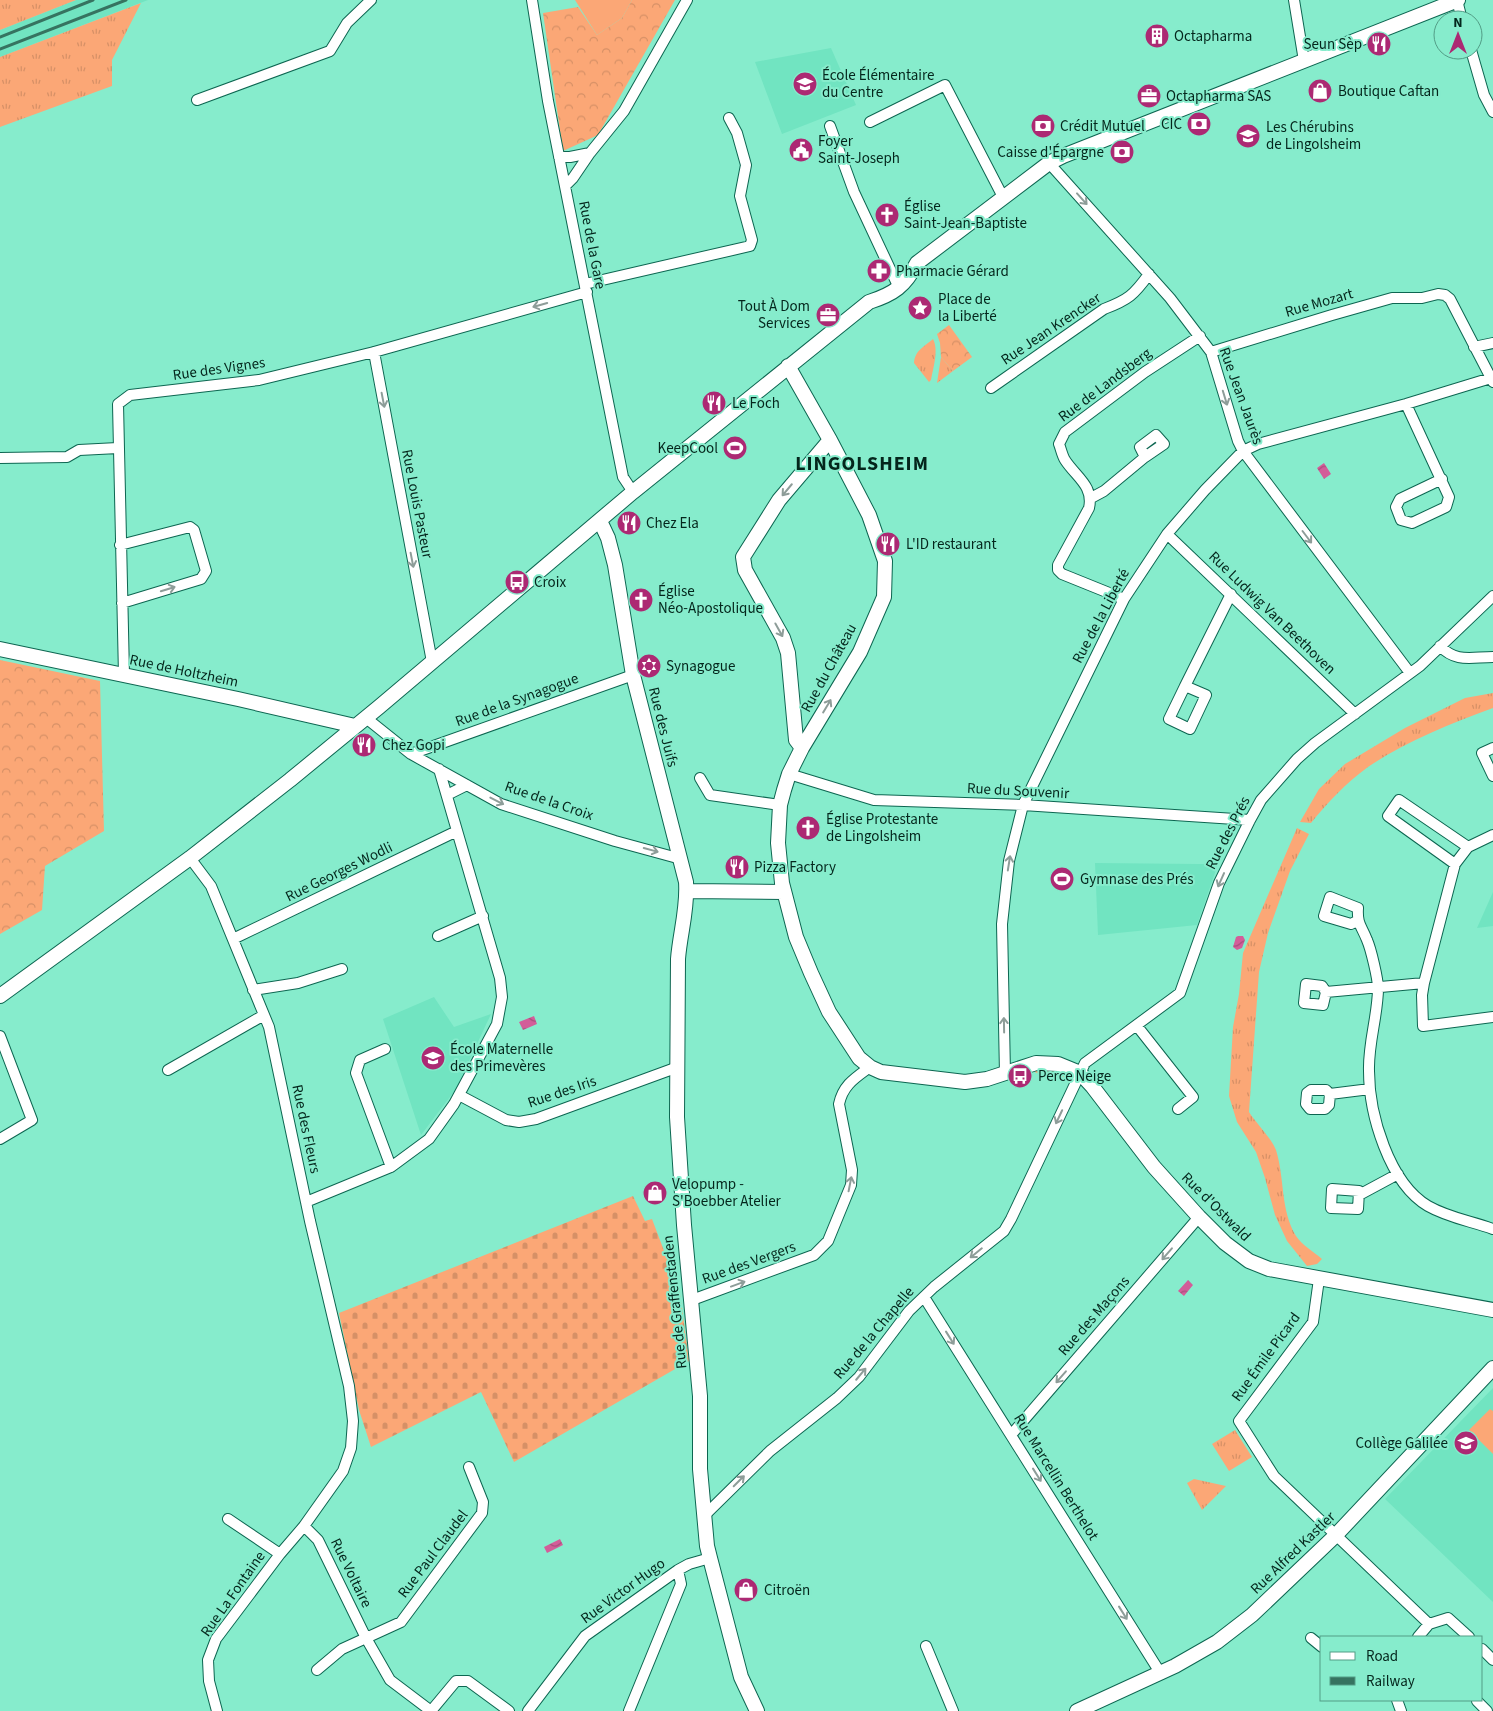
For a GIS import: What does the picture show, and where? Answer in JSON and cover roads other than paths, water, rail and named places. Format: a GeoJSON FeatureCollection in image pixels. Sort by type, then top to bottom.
{"type":"FeatureCollection","features":[{"type":"Feature","properties":{"kind":"main road"},"geometry":{"type":"LineString","coordinates":[[0,996],[190,858],[290,780],[633,492],[869,302],[886,297],[899,288],[909,278],[917,263],[1049,163],[1457,0]]}},
{"type":"Feature","properties":{"kind":"main road","name":"Rue du Château"},"geometry":{"type":"LineString","coordinates":[[788,366],[830,440],[869,515],[885,561],[884,597],[860,652],[802,748],[790,774],[780,805],[778,843],[783,888],[796,937],[810,973],[829,1012],[859,1058],[870,1067]]}},
{"type":"Feature","properties":{"kind":"main road"},"geometry":{"type":"LineString","coordinates":[[802,748],[796,740],[788,653],[783,638],[745,570],[743,557],[780,500],[830,440]]}},
{"type":"Feature","properties":{"kind":"main road","name":"Rue des Juifs"},"geometry":{"type":"LineString","coordinates":[[600,521],[608,538],[615,565],[633,675],[682,859],[686,886]]}},
{"type":"Feature","properties":{"kind":"main road","name":"Rue de Holtzheim"},"geometry":{"type":"LineString","coordinates":[[3,650],[238,699],[361,722]]}},
{"type":"Feature","properties":{"kind":"main road"},"geometry":{"type":"LineString","coordinates":[[686,886],[783,888]]}},
{"type":"Feature","properties":{"kind":"main road","name":"Rue de Graffenstaden"},"geometry":{"type":"LineString","coordinates":[[686,886],[686,907],[679,951],[677,1117],[684,1225],[700,1396],[700,1469],[707,1546],[741,1677],[757,1711]]}},
{"type":"Feature","properties":{"kind":"main road"},"geometry":{"type":"LineString","coordinates":[[870,1067],[881,1072],[965,1082],[987,1080],[1036,1063],[1058,1064],[1080,1073]]}},
{"type":"Feature","properties":{"kind":"main road","name":"Rue d'Ostwald"},"geometry":{"type":"LineString","coordinates":[[1080,1073],[1154,1167],[1225,1243],[1249,1261],[1268,1269],[1493,1310]]}},
{"type":"Feature","properties":{"kind":"main road","name":"Rue Alfred Kastler"},"geometry":{"type":"LineString","coordinates":[[1077,1711],[1161,1674],[1216,1642],[1245,1620],[1336,1536],[1493,1368]]}},
{"type":"Feature","properties":{"kind":"street"},"geometry":{"type":"LineString","coordinates":[[197,100],[330,51],[347,23],[371,0]]}},
{"type":"Feature","properties":{"kind":"street","name":"Rue de la Gare"},"geometry":{"type":"LineString","coordinates":[[532,0],[548,101],[623,477],[633,492]]}},
{"type":"Feature","properties":{"kind":"street"},"geometry":{"type":"LineString","coordinates":[[565,186],[624,111],[688,0]]}},
{"type":"Feature","properties":{"kind":"street"},"geometry":{"type":"LineString","coordinates":[[1294,0],[1304,61]]}},
{"type":"Feature","properties":{"kind":"street"},"geometry":{"type":"LineString","coordinates":[[1473,60],[1484,95],[1493,112]]}},
{"type":"Feature","properties":{"kind":"street"},"geometry":{"type":"LineString","coordinates":[[870,122],[944,85],[1003,197]]}},
{"type":"Feature","properties":{"kind":"street","name":"Rue des Vignes"},"geometry":{"type":"LineString","coordinates":[[124,675],[118,404],[130,395],[259,380],[374,352],[586,288],[750,246],[752,240],[740,196],[746,165],[737,132],[729,118]]}},
{"type":"Feature","properties":{"kind":"street"},"geometry":{"type":"LineString","coordinates":[[830,126],[854,192],[899,288]]}},
{"type":"Feature","properties":{"kind":"street"},"geometry":{"type":"LineString","coordinates":[[559,157],[590,153]]}},
{"type":"Feature","properties":{"kind":"street","name":"Rue Jean Jaurès"},"geometry":{"type":"LineString","coordinates":[[1049,163],[1149,274],[1200,336],[1211,352],[1238,441],[1243,451],[1410,674]]}},
{"type":"Feature","properties":{"kind":"street","name":"Rue Jean Krencker"},"geometry":{"type":"LineString","coordinates":[[991,388],[1104,309],[1125,301],[1140,287],[1149,274]]}},
{"type":"Feature","properties":{"kind":"street","name":"Rue Mozart"},"geometry":{"type":"LineString","coordinates":[[1211,352],[1392,298],[1422,298],[1438,294],[1445,295],[1450,299],[1474,347]]}},
{"type":"Feature","properties":{"kind":"street","name":"Rue de Landsberg"},"geometry":{"type":"LineString","coordinates":[[1091,498],[1087,488],[1064,458],[1060,444],[1065,432],[1145,372],[1200,336]]}},
{"type":"Feature","properties":{"kind":"street"},"geometry":{"type":"LineString","coordinates":[[1492,380],[1474,347],[1493,343]]}},
{"type":"Feature","properties":{"kind":"street","name":"Rue Louis Pasteur"},"geometry":{"type":"LineString","coordinates":[[374,352],[432,662]]}},
{"type":"Feature","properties":{"kind":"street","name":"Rue de la Liberté"},"geometry":{"type":"LineString","coordinates":[[1005,1074],[1002,924],[1009,861],[1023,805],[1124,599],[1167,534],[1205,490],[1243,451],[1258,444],[1492,380]]}},
{"type":"Feature","properties":{"kind":"street"},"geometry":{"type":"LineString","coordinates":[[1406,404],[1442,479],[1449,497],[1446,507],[1412,523],[1401,520],[1396,507],[1400,499],[1442,479]]}},
{"type":"Feature","properties":{"kind":"street"},"geometry":{"type":"LineString","coordinates":[[0,458],[67,456],[79,450],[118,448]]}},
{"type":"Feature","properties":{"kind":"street"},"geometry":{"type":"LineString","coordinates":[[1124,599],[1062,574],[1058,570],[1058,565],[1089,508],[1091,498],[1104,491],[1145,457]]}},
{"type":"Feature","properties":{"kind":"street"},"geometry":{"type":"LineString","coordinates":[[120,545],[190,527],[194,530],[206,571],[200,579],[122,604]]}},
{"type":"Feature","properties":{"kind":"street","name":"Rue Ludwig Van Beethoven"},"geometry":{"type":"LineString","coordinates":[[1167,534],[1355,714]]}},
{"type":"Feature","properties":{"kind":"street"},"geometry":{"type":"LineString","coordinates":[[1185,686],[1231,594]]}},
{"type":"Feature","properties":{"kind":"street","name":"Rue des Prés"},"geometry":{"type":"LineString","coordinates":[[1080,1073],[1085,1063],[1180,993],[1219,883],[1250,820],[1262,800],[1297,759],[1315,743],[1410,674],[1493,596]]}},
{"type":"Feature","properties":{"kind":"street"},"geometry":{"type":"LineString","coordinates":[[1440,646],[1447,653],[1458,658],[1493,657]]}},
{"type":"Feature","properties":{"kind":"street","name":"Rue de la Synagogue"},"geometry":{"type":"LineString","coordinates":[[411,754],[633,675]]}},
{"type":"Feature","properties":{"kind":"street","name":"Rue de la Croix"},"geometry":{"type":"LineString","coordinates":[[361,722],[411,754],[501,804],[615,841],[682,859]]}},
{"type":"Feature","properties":{"kind":"street"},"geometry":{"type":"LineString","coordinates":[[1493,748],[1482,753],[1493,776]]}},
{"type":"Feature","properties":{"kind":"street"},"geometry":{"type":"LineString","coordinates":[[306,1202],[391,1167],[429,1139],[459,1095],[497,1024],[502,998],[500,978],[438,769]]}},
{"type":"Feature","properties":{"kind":"street","name":"Rue du Souvenir"},"geometry":{"type":"LineString","coordinates":[[790,774],[874,800],[1023,805],[1250,820]]}},
{"type":"Feature","properties":{"kind":"street"},"geometry":{"type":"LineString","coordinates":[[700,778],[710,795],[780,805]]}},
{"type":"Feature","properties":{"kind":"street"},"geometry":{"type":"LineString","coordinates":[[447,795],[467,785]]}},
{"type":"Feature","properties":{"kind":"street"},"geometry":{"type":"LineString","coordinates":[[1455,864],[1388,816],[1400,800],[1468,847]]}},
{"type":"Feature","properties":{"kind":"street","name":"Rue Georges Wodli"},"geometry":{"type":"LineString","coordinates":[[233,939],[457,831]]}},
{"type":"Feature","properties":{"kind":"street"},"geometry":{"type":"LineString","coordinates":[[1493,835],[1468,847],[1455,864],[1422,995],[1424,1026],[1493,1017]]}},
{"type":"Feature","properties":{"kind":"street","name":"Rue des Fleurs"},"geometry":{"type":"LineString","coordinates":[[190,858],[211,886],[269,1027],[306,1202],[349,1386],[353,1421]]}},
{"type":"Feature","properties":{"kind":"street"},"geometry":{"type":"LineString","coordinates":[[438,936],[483,916]]}},
{"type":"Feature","properties":{"kind":"street"},"geometry":{"type":"LineString","coordinates":[[1357,920],[1368,941],[1378,987],[1370,1043],[1369,1071],[1370,1089],[1381,1143],[1398,1174],[1427,1205],[1447,1216],[1493,1229]]}},
{"type":"Feature","properties":{"kind":"street"},"geometry":{"type":"LineString","coordinates":[[253,990],[298,983],[342,969]]}},
{"type":"Feature","properties":{"kind":"street"},"geometry":{"type":"LineString","coordinates":[[1326,992],[1424,983]]}},
{"type":"Feature","properties":{"kind":"street"},"geometry":{"type":"LineString","coordinates":[[168,1070],[264,1015]]}},
{"type":"Feature","properties":{"kind":"street"},"geometry":{"type":"LineString","coordinates":[[1136,1026],[1194,1097],[1178,1109]]}},
{"type":"Feature","properties":{"kind":"street"},"geometry":{"type":"LineString","coordinates":[[0,1036],[32,1120],[0,1139]]}},
{"type":"Feature","properties":{"kind":"street"},"geometry":{"type":"LineString","coordinates":[[386,1049],[360,1060],[356,1073],[391,1167]]}},
{"type":"Feature","properties":{"kind":"street","name":"Rue des Iris"},"geometry":{"type":"LineString","coordinates":[[459,1095],[506,1120],[519,1122],[536,1118],[678,1067]]}},
{"type":"Feature","properties":{"kind":"street","name":"Rue des Vergers"},"geometry":{"type":"LineString","coordinates":[[692,1300],[814,1255],[828,1241],[851,1185],[852,1170],[839,1104],[848,1083],[870,1067]]}},
{"type":"Feature","properties":{"kind":"street","name":"Rue de la Chapelle"},"geometry":{"type":"LineString","coordinates":[[705,1515],[770,1450],[837,1398],[859,1377],[909,1311],[934,1287],[1004,1231],[1080,1073]]}},
{"type":"Feature","properties":{"kind":"street"},"geometry":{"type":"LineString","coordinates":[[1330,1094],[1370,1089]]}},
{"type":"Feature","properties":{"kind":"street"},"geometry":{"type":"LineString","coordinates":[[1359,1195],[1398,1174]]}},
{"type":"Feature","properties":{"kind":"street","name":"Rue des Maçons"},"geometry":{"type":"LineString","coordinates":[[1011,1435],[1199,1217]]}},
{"type":"Feature","properties":{"kind":"street","name":"Rue Émile Picard"},"geometry":{"type":"LineString","coordinates":[[1319,1279],[1313,1322],[1239,1420],[1274,1476],[1336,1536]]}},
{"type":"Feature","properties":{"kind":"street","name":"Rue Marcellin Berthelot"},"geometry":{"type":"LineString","coordinates":[[924,1297],[1161,1674]]}},
{"type":"Feature","properties":{"kind":"street","name":"Rue La Fontaine"},"geometry":{"type":"LineString","coordinates":[[217,1711],[209,1681],[208,1660],[216,1639],[280,1554],[304,1526],[342,1471],[351,1448],[353,1421]]}},
{"type":"Feature","properties":{"kind":"street","name":"Rue Paul Claudel"},"geometry":{"type":"LineString","coordinates":[[366,1638],[401,1622],[482,1513],[483,1502],[469,1467]]}},
{"type":"Feature","properties":{"kind":"street","name":"Rue La Fontaine"},"geometry":{"type":"LineString","coordinates":[[228,1519],[280,1554]]}},
{"type":"Feature","properties":{"kind":"street","name":"Rue Voltaire"},"geometry":{"type":"LineString","coordinates":[[304,1526],[318,1540],[366,1638],[390,1680],[431,1711]]}},
{"type":"Feature","properties":{"kind":"street"},"geometry":{"type":"LineString","coordinates":[[1336,1536],[1429,1624]]}},
{"type":"Feature","properties":{"kind":"street","name":"Rue Victor Hugo"},"geometry":{"type":"LineString","coordinates":[[528,1711],[585,1636],[678,1570],[689,1564],[710,1558]]}},
{"type":"Feature","properties":{"kind":"street"},"geometry":{"type":"LineString","coordinates":[[629,1711],[681,1584],[678,1570]]}},
{"type":"Feature","properties":{"kind":"street"},"geometry":{"type":"LineString","coordinates":[[1419,1636],[1429,1624],[1448,1618],[1468,1636]]}},
{"type":"Feature","properties":{"kind":"street"},"geometry":{"type":"LineString","coordinates":[[317,1670],[342,1649],[366,1638]]}},
{"type":"Feature","properties":{"kind":"street"},"geometry":{"type":"LineString","coordinates":[[1311,1638],[1320,1645]]}},
{"type":"Feature","properties":{"kind":"street"},"geometry":{"type":"LineString","coordinates":[[926,1646],[953,1711]]}},
{"type":"Feature","properties":{"kind":"street"},"geometry":{"type":"LineString","coordinates":[[1483,1650],[1493,1660]]}},
{"type":"Feature","properties":{"kind":"street"},"geometry":{"type":"LineString","coordinates":[[431,1711],[456,1681],[468,1681],[509,1711]]}},
{"type":"Feature","properties":{"kind":"street"},"geometry":{"type":"LineString","coordinates":[[1477,1701],[1487,1711]]}},
{"type":"Feature","properties":{"kind":"water"},"geometry":{"type":"Polygon","coordinates":[[[1324,463],[1331,474],[1324,479],[1317,468],[1324,463]]]}},
{"type":"Feature","properties":{"kind":"water"},"geometry":{"type":"Polygon","coordinates":[[[1238,936],[1243,936],[1245,940],[1242,948],[1237,950],[1233,947],[1238,936]]]}},
{"type":"Feature","properties":{"kind":"water"},"geometry":{"type":"Polygon","coordinates":[[[534,1016],[537,1024],[523,1030],[519,1022],[534,1016]]]}},
{"type":"Feature","properties":{"kind":"water"},"geometry":{"type":"Polygon","coordinates":[[[1188,1280],[1193,1285],[1184,1296],[1178,1291],[1188,1280]]]}},
{"type":"Feature","properties":{"kind":"water"},"geometry":{"type":"Polygon","coordinates":[[[560,1539],[563,1545],[547,1553],[544,1547],[560,1539]]]}},
{"type":"Feature","properties":{"kind":"railway"},"geometry":{"type":"LineString","coordinates":[[0,37],[93,0]]}},
{"type":"Feature","properties":{"kind":"railway"},"geometry":{"type":"LineString","coordinates":[[0,49],[126,0]]}},
{"type":"Feature","properties":{"kind":"place","name":"Octapharma"},"geometry":{"type":"Point","coordinates":[1157,36]}},
{"type":"Feature","properties":{"kind":"place","name":"Seun Sèp"},"geometry":{"type":"Point","coordinates":[1379,44]}},
{"type":"Feature","properties":{"kind":"place","name":"École Élémentaire du Centre"},"geometry":{"type":"Point","coordinates":[805,84]}},
{"type":"Feature","properties":{"kind":"place","name":"Boutique Caftan"},"geometry":{"type":"Point","coordinates":[1320,91]}},
{"type":"Feature","properties":{"kind":"place","name":"Octapharma SAS"},"geometry":{"type":"Point","coordinates":[1149,96]}},
{"type":"Feature","properties":{"kind":"place","name":"CIC"},"geometry":{"type":"Point","coordinates":[1199,124]}},
{"type":"Feature","properties":{"kind":"place","name":"Crédit Mutuel"},"geometry":{"type":"Point","coordinates":[1043,126]}},
{"type":"Feature","properties":{"kind":"place","name":"Les Chérubins de Lingolsheim"},"geometry":{"type":"Point","coordinates":[1248,136]}},
{"type":"Feature","properties":{"kind":"place","name":"Foyer Saint-Joseph"},"geometry":{"type":"Point","coordinates":[801,150]}},
{"type":"Feature","properties":{"kind":"place","name":"Caisse d'Épargne"},"geometry":{"type":"Point","coordinates":[1122,152]}},
{"type":"Feature","properties":{"kind":"place","name":"Église Saint-Jean-Baptiste"},"geometry":{"type":"Point","coordinates":[887,215]}},
{"type":"Feature","properties":{"kind":"place","name":"Pharmacie Gérard"},"geometry":{"type":"Point","coordinates":[879,271]}},
{"type":"Feature","properties":{"kind":"place","name":"Place de la Liberté"},"geometry":{"type":"Point","coordinates":[920,308]}},
{"type":"Feature","properties":{"kind":"place","name":"Tout À Dom Services"},"geometry":{"type":"Point","coordinates":[828,315]}},
{"type":"Feature","properties":{"kind":"place","name":"Le Foch"},"geometry":{"type":"Point","coordinates":[714,403]}},
{"type":"Feature","properties":{"kind":"place","name":"KeepCool"},"geometry":{"type":"Point","coordinates":[735,448]}},
{"type":"Feature","properties":{"kind":"place","name":"Chez Ela"},"geometry":{"type":"Point","coordinates":[629,523]}},
{"type":"Feature","properties":{"kind":"place","name":"L'ID restaurant"},"geometry":{"type":"Point","coordinates":[888,544]}},
{"type":"Feature","properties":{"kind":"place","name":"Croix"},"geometry":{"type":"Point","coordinates":[517,582]}},
{"type":"Feature","properties":{"kind":"place","name":"Église Néo-Apostolique"},"geometry":{"type":"Point","coordinates":[641,600]}},
{"type":"Feature","properties":{"kind":"place","name":"Synagogue"},"geometry":{"type":"Point","coordinates":[649,666]}},
{"type":"Feature","properties":{"kind":"place","name":"Chez Gopi"},"geometry":{"type":"Point","coordinates":[364,745]}},
{"type":"Feature","properties":{"kind":"place","name":"Église Protestante de Lingolsheim"},"geometry":{"type":"Point","coordinates":[808,828]}},
{"type":"Feature","properties":{"kind":"place","name":"Pizza Factory"},"geometry":{"type":"Point","coordinates":[737,867]}},
{"type":"Feature","properties":{"kind":"place","name":"Gymnase des Prés"},"geometry":{"type":"Point","coordinates":[1062,879]}},
{"type":"Feature","properties":{"kind":"place","name":"École Maternelle des Primevères"},"geometry":{"type":"Point","coordinates":[433,1058]}},
{"type":"Feature","properties":{"kind":"place","name":"Perce Neige"},"geometry":{"type":"Point","coordinates":[1020,1076]}},
{"type":"Feature","properties":{"kind":"place","name":"Velopump - S'Boebber Atelier"},"geometry":{"type":"Point","coordinates":[655,1193]}},
{"type":"Feature","properties":{"kind":"place","name":"Collège Galilée"},"geometry":{"type":"Point","coordinates":[1466,1443]}},
{"type":"Feature","properties":{"kind":"place","name":"Citroën"},"geometry":{"type":"Point","coordinates":[746,1590]}},
{"type":"Feature","properties":{"kind":"district","name":"LINGOLSHEIM"},"geometry":{"type":"Point","coordinates":[862,464]}}]}
